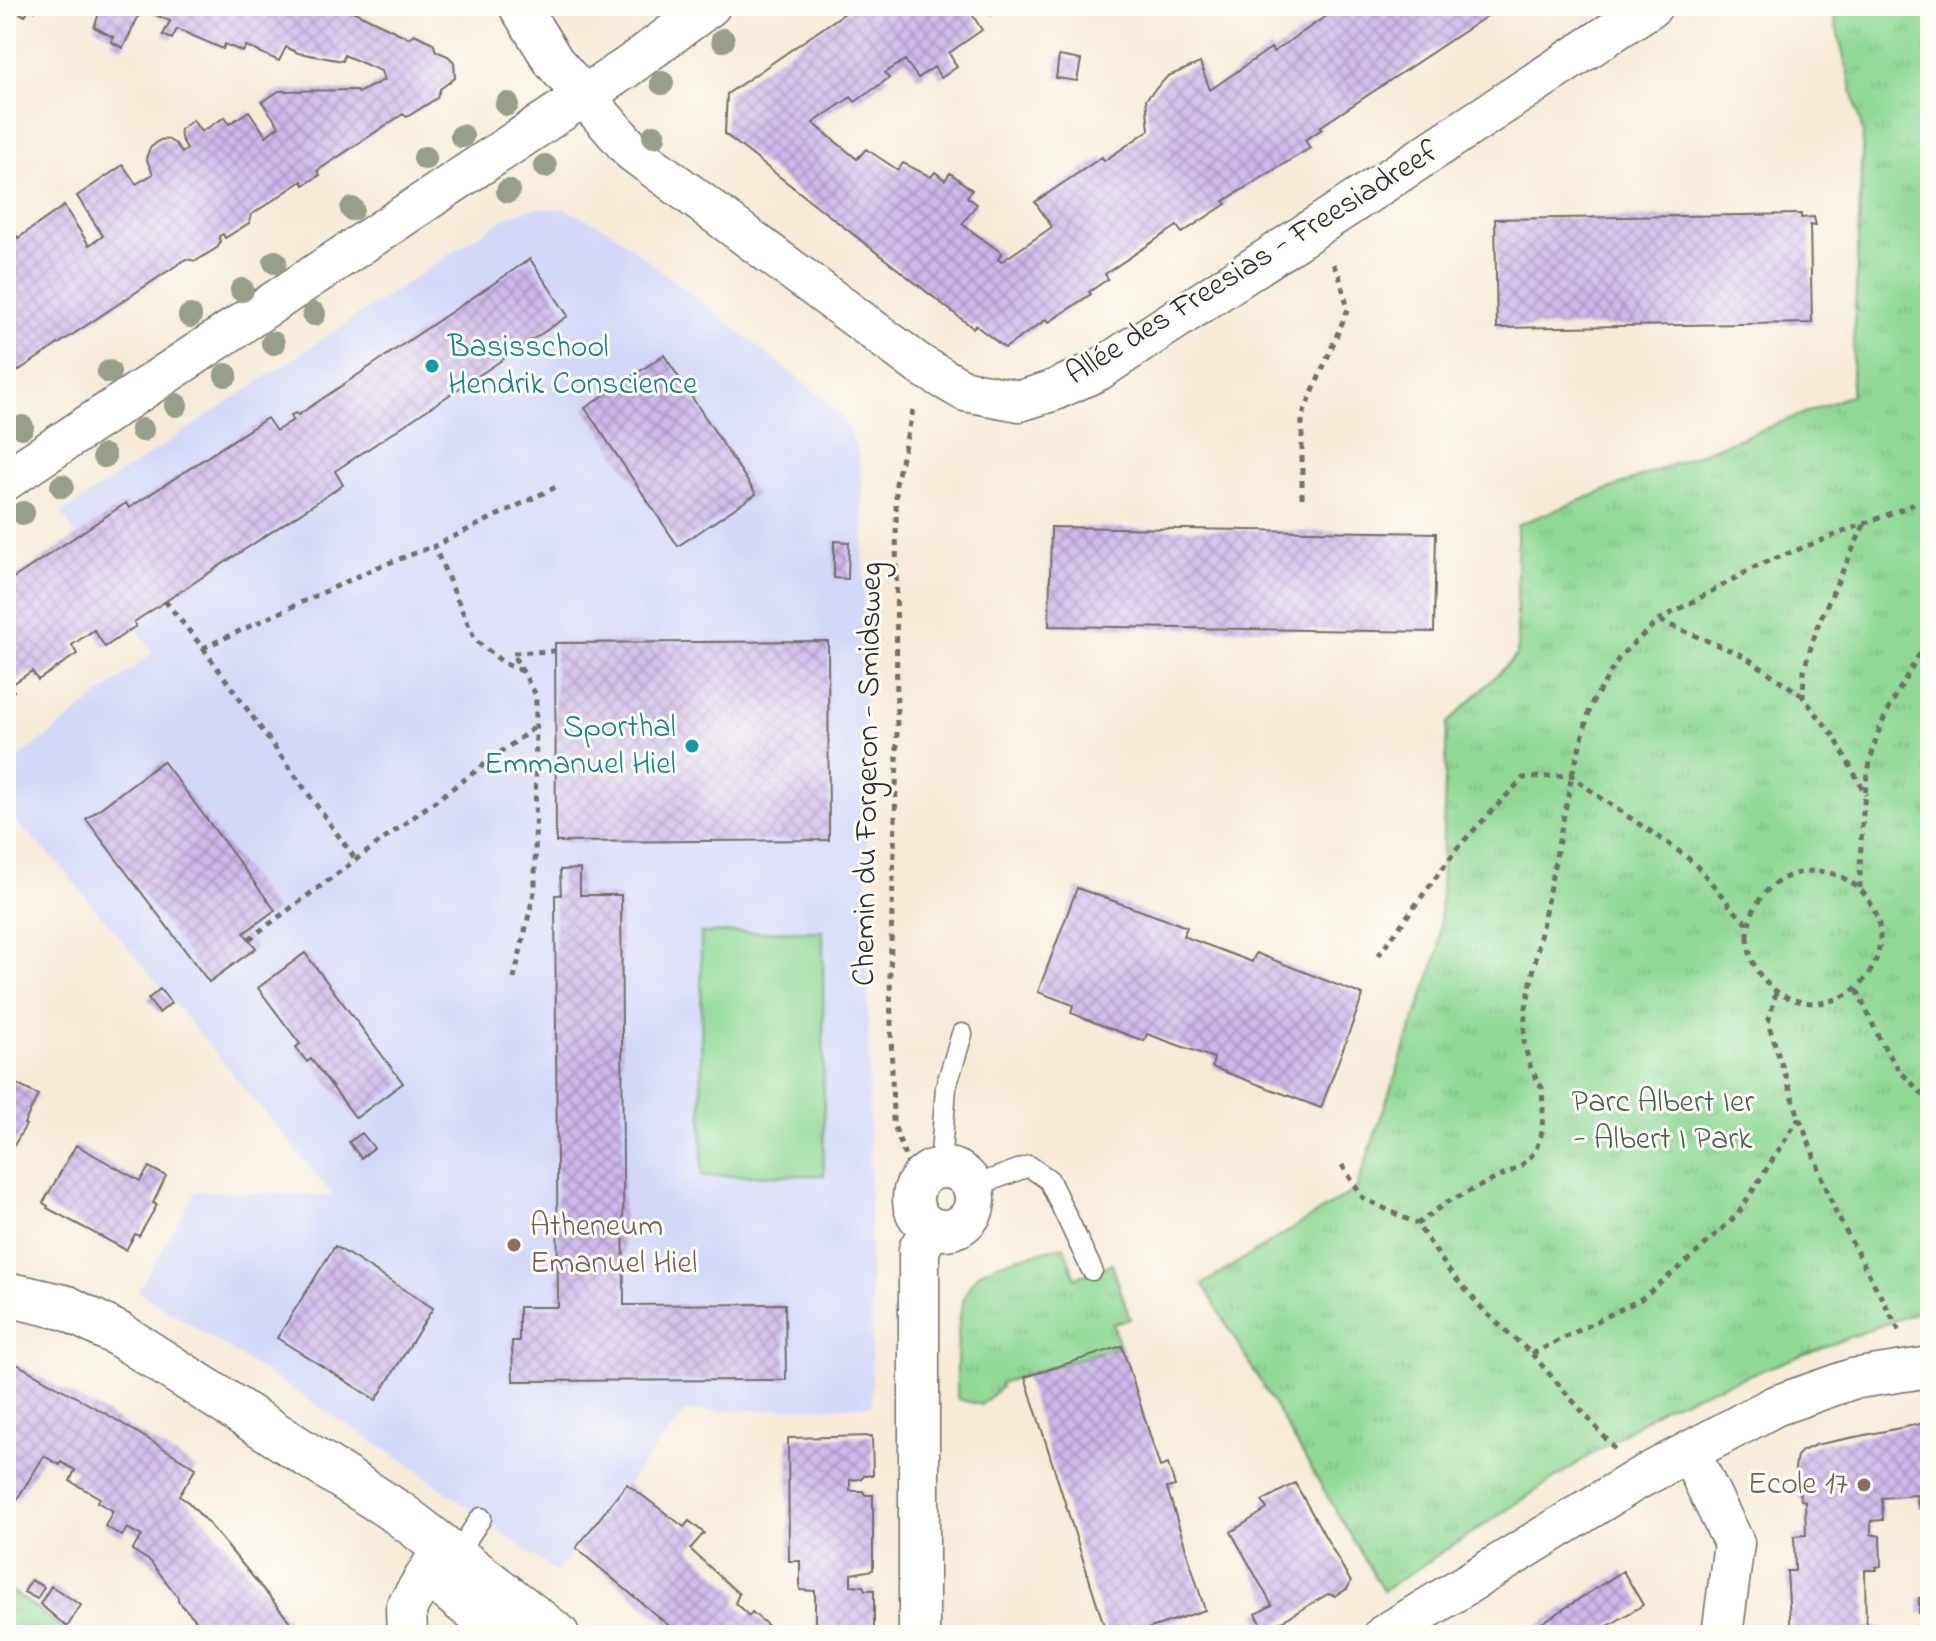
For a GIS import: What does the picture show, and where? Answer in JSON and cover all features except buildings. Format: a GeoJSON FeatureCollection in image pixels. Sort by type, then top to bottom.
{"type":"FeatureCollection","features":[{"type":"Feature","properties":{"kind":"street"},"geometry":{"type":"LineString","coordinates":[[6,480],[656,47],[710,6]]}},
{"type":"Feature","properties":{"kind":"street","name":"Allée des Freesias - Freesiadreef"},"geometry":{"type":"LineString","coordinates":[[526,8],[554,62],[633,152],[920,365],[965,391],[1020,401],[1097,371],[1652,6]]}},
{"type":"Feature","properties":{"kind":"street"},"geometry":{"type":"LineString","coordinates":[[943,1179],[973,1208],[962,1225],[952,1229],[931,1228],[920,1220],[914,1207],[913,1194],[943,1179]]}},
{"type":"Feature","properties":{"kind":"street"},"geometry":{"type":"LineString","coordinates":[[919,1635],[919,1249],[931,1228]]}},
{"type":"Feature","properties":{"kind":"street"},"geometry":{"type":"LineString","coordinates":[[13,1293],[59,1329],[557,1635]]}},
{"type":"Feature","properties":{"kind":"street"},"geometry":{"type":"LineString","coordinates":[[1384,1635],[1636,1480],[1775,1406],[1852,1379],[1925,1367]]}},
{"type":"Feature","properties":{"kind":"street"},"geometry":{"type":"LineString","coordinates":[[1690,1453],[1734,1543],[1722,1635]]}},
{"type":"Feature","properties":{"kind":"street"},"geometry":{"type":"LineString","coordinates":[[407,1635],[406,1608],[441,1564]]}},
{"type":"Feature","properties":{"kind":"street"},"geometry":{"type":"LineString","coordinates":[[441,1564],[505,1635]]}},
{"type":"Feature","properties":{"kind":"lane"},"geometry":{"type":"LineString","coordinates":[[962,1034],[946,1087],[943,1179],[1029,1166],[1049,1180],[1092,1270]]}},
{"type":"Feature","properties":{"kind":"lane"},"geometry":{"type":"LineString","coordinates":[[441,1564],[481,1518]]}},
{"type":"Feature","properties":{"kind":"path"},"geometry":{"type":"LineString","coordinates":[[1302,498],[1302,417],[1348,309],[1339,275],[1313,228]]}},
{"type":"Feature","properties":{"kind":"path","name":"Chemin du Forgeron - Smidsweg"},"geometry":{"type":"LineString","coordinates":[[920,365],[896,483],[897,756],[890,975],[893,1122],[904,1159],[943,1179]]}},
{"type":"Feature","properties":{"kind":"path"},"geometry":{"type":"LineString","coordinates":[[203,648],[378,567],[434,546],[558,486]]}},
{"type":"Feature","properties":{"kind":"path"},"geometry":{"type":"LineString","coordinates":[[1417,1224],[1447,1202],[1520,1167],[1535,1152],[1542,1132],[1542,1088],[1531,1069],[1524,1043],[1525,1013],[1572,775],[1591,705],[1620,656],[1659,620],[1761,564],[1930,498]]}},
{"type":"Feature","properties":{"kind":"path"},"geometry":{"type":"LineString","coordinates":[[1803,697],[1804,669],[1819,622],[1865,524]]}},
{"type":"Feature","properties":{"kind":"path"},"geometry":{"type":"LineString","coordinates":[[434,546],[475,640],[505,664],[523,672]]}},
{"type":"Feature","properties":{"kind":"path"},"geometry":{"type":"LineString","coordinates":[[165,601],[203,648],[356,860]]}},
{"type":"Feature","properties":{"kind":"path"},"geometry":{"type":"LineString","coordinates":[[1659,620],[1744,656],[1803,697],[1834,736],[1866,795]]}},
{"type":"Feature","properties":{"kind":"path"},"geometry":{"type":"LineString","coordinates":[[1860,888],[1860,849],[1866,795],[1881,725],[1930,636]]}},
{"type":"Feature","properties":{"kind":"path"},"geometry":{"type":"LineString","coordinates":[[514,979],[535,888],[536,695],[512,653],[555,651]]}},
{"type":"Feature","properties":{"kind":"path"},"geometry":{"type":"LineString","coordinates":[[249,939],[536,726]]}},
{"type":"Feature","properties":{"kind":"path"},"geometry":{"type":"LineString","coordinates":[[1378,956],[1459,846],[1523,778],[1572,775],[1598,798],[1643,825],[1692,862],[1728,906],[1748,924]]}},
{"type":"Feature","properties":{"kind":"path"},"geometry":{"type":"LineString","coordinates":[[1801,872],[1823,872],[1842,877],[1860,888],[1876,912],[1880,947],[1876,963],[1857,990],[1835,999],[1811,1002],[1776,993],[1762,980],[1753,962],[1748,924],[1757,901],[1784,877],[1801,872]]}},
{"type":"Feature","properties":{"kind":"path"},"geometry":{"type":"LineString","coordinates":[[1857,990],[1881,1042],[1899,1070],[1930,1102]]}},
{"type":"Feature","properties":{"kind":"path"},"geometry":{"type":"LineString","coordinates":[[1776,993],[1768,1023],[1799,1117],[1836,1213],[1925,1367]]}},
{"type":"Feature","properties":{"kind":"path"},"geometry":{"type":"LineString","coordinates":[[1532,1354],[1641,1299],[1694,1255],[1738,1214],[1799,1117]]}},
{"type":"Feature","properties":{"kind":"path"},"geometry":{"type":"LineString","coordinates":[[1342,1165],[1363,1198],[1417,1224],[1450,1272],[1487,1314],[1532,1354],[1627,1462],[1636,1480]]}},
{"type":"Feature","properties":{"kind":"shaded area"},"geometry":{"type":"Polygon","coordinates":[[[537,208],[565,209],[608,229],[817,393],[841,416],[851,434],[858,453],[863,494],[872,1406],[685,1412],[556,1572],[404,1461],[138,1291],[196,1191],[334,1196],[58,863],[6,812],[6,768],[153,653],[62,513],[489,228],[509,216],[537,208]]]}},
{"type":"Feature","properties":{"kind":"green space","name":"Parc Albert Ier - Albert I Park"},"geometry":{"type":"Polygon","coordinates":[[[1831,6],[1930,6],[1930,1307],[1664,1407],[1383,1591],[1203,1284],[1356,1189],[1439,950],[1447,724],[1517,655],[1517,525],[1851,395],[1863,133],[1831,6]]]}},
{"type":"Feature","properties":{"kind":"green space"},"geometry":{"type":"Polygon","coordinates":[[[823,931],[824,1175],[702,1176],[701,933],[823,931]]]}},
{"type":"Feature","properties":{"kind":"green space"},"geometry":{"type":"Polygon","coordinates":[[[1064,1246],[1075,1278],[1112,1264],[1130,1319],[1113,1324],[1120,1346],[1000,1383],[1001,1387],[981,1405],[957,1399],[958,1328],[966,1292],[974,1278],[995,1265],[1064,1246]]]}},
{"type":"Feature","properties":{"kind":"green space"},"geometry":{"type":"Polygon","coordinates":[[[8,1588],[72,1635],[6,1635],[8,1588]]]}},
{"type":"Feature","properties":{"kind":"place","name":"Basisschool Hendrik Conscience"},"geometry":{"type":"Point","coordinates":[432,366]}},
{"type":"Feature","properties":{"kind":"place","name":"Sporthal Emmanuel Hiel"},"geometry":{"type":"Point","coordinates":[692,746]}},
{"type":"Feature","properties":{"kind":"place","name":"Atheneum Emanuel Hiel"},"geometry":{"type":"Point","coordinates":[514,1245]}},
{"type":"Feature","properties":{"kind":"place","name":"Ecole 17"},"geometry":{"type":"Point","coordinates":[1864,1485]}}]}
